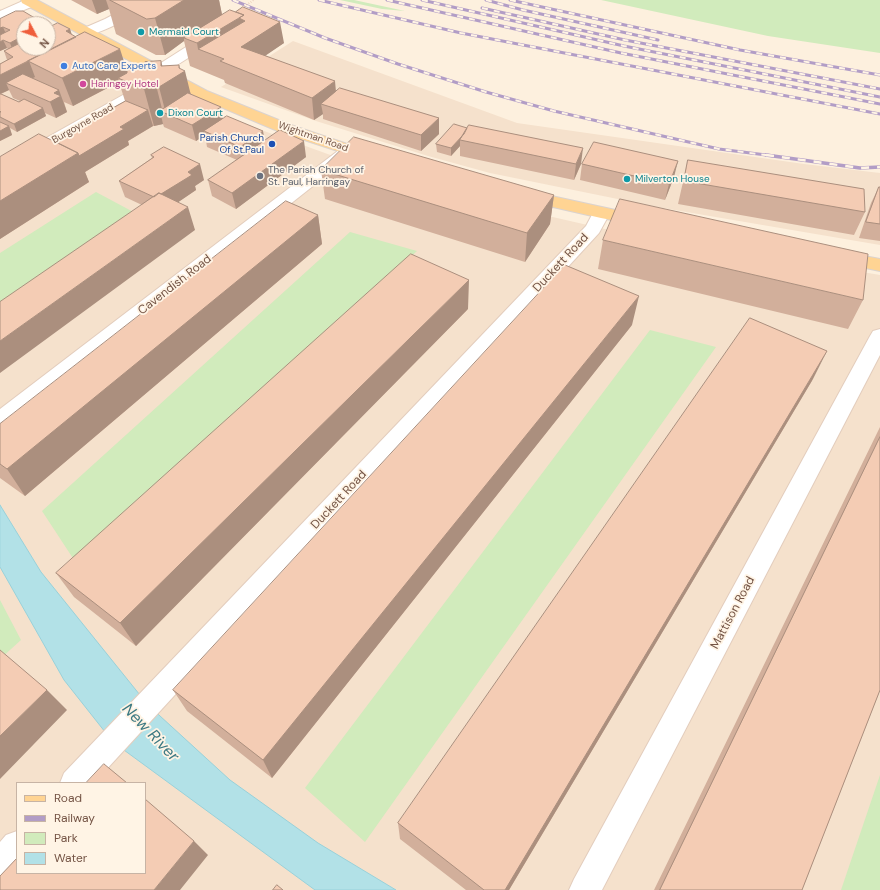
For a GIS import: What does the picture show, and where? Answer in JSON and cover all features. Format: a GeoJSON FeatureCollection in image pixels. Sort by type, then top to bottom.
{"type":"FeatureCollection","features":[{"type":"Feature","properties":{"kind":"main road","name":"Wightman Road"},"geometry":{"type":"LineString","coordinates":[[29,1],[162,74],[216,101],[349,150],[386,161]]}},
{"type":"Feature","properties":{"kind":"main road"},"geometry":{"type":"LineString","coordinates":[[509,192],[601,213],[655,223]]}},
{"type":"Feature","properties":{"kind":"main road"},"geometry":{"type":"LineString","coordinates":[[821,254],[880,265]]}},
{"type":"Feature","properties":{"kind":"street"},"geometry":{"type":"LineString","coordinates":[[87,32],[110,22],[150,0]]}},
{"type":"Feature","properties":{"kind":"street"},"geometry":{"type":"LineString","coordinates":[[0,16],[29,1]]}},
{"type":"Feature","properties":{"kind":"street","name":"Burgoyne Road"},"geometry":{"type":"LineString","coordinates":[[0,171],[162,74],[221,31]]}},
{"type":"Feature","properties":{"kind":"street","name":"Cavendish Road"},"geometry":{"type":"LineString","coordinates":[[0,420],[349,150]]}},
{"type":"Feature","properties":{"kind":"street","name":"Duckett Road"},"geometry":{"type":"LineString","coordinates":[[81,775],[593,229],[601,213]]}},
{"type":"Feature","properties":{"kind":"street","name":"Mattison Road"},"geometry":{"type":"LineString","coordinates":[[585,890],[880,336]]}},
{"type":"Feature","properties":{"kind":"street"},"geometry":{"type":"LineString","coordinates":[[0,865],[16,847]]}},
{"type":"Feature","properties":{"kind":"path"},"geometry":{"type":"LineString","coordinates":[[229,16],[254,0]]}},
{"type":"Feature","properties":{"kind":"shaded area"},"geometry":{"type":"Polygon","coordinates":[[[0,9],[16,21],[16,56],[56,56],[56,33],[165,90],[231,119],[358,165],[483,201],[618,232],[621,231],[880,275],[880,890],[0,890],[0,9]]]}},
{"type":"Feature","properties":{"kind":"shaded area"},"geometry":{"type":"Polygon","coordinates":[[[293,41],[517,123],[804,164],[880,173],[880,245],[657,207],[490,173],[428,156],[316,121],[221,87],[293,41]]]}},
{"type":"Feature","properties":{"kind":"green space"},"geometry":{"type":"Polygon","coordinates":[[[340,0],[354,0],[405,11],[382,9],[340,0]]]}},
{"type":"Feature","properties":{"kind":"green space"},"geometry":{"type":"Polygon","coordinates":[[[601,0],[880,0],[880,53],[768,36],[601,0]]]}},
{"type":"Feature","properties":{"kind":"green space"},"geometry":{"type":"Polygon","coordinates":[[[96,192],[139,215],[0,309],[0,253],[96,192]]]}},
{"type":"Feature","properties":{"kind":"green space"},"geometry":{"type":"Polygon","coordinates":[[[350,232],[417,251],[80,569],[42,511],[350,232]]]}},
{"type":"Feature","properties":{"kind":"green space"},"geometry":{"type":"Polygon","coordinates":[[[650,330],[716,347],[365,842],[305,788],[650,330]]]}},
{"type":"Feature","properties":{"kind":"green space"},"geometry":{"type":"Polygon","coordinates":[[[0,600],[21,640],[0,659],[0,600]]]}},
{"type":"Feature","properties":{"kind":"green space"},"geometry":{"type":"Polygon","coordinates":[[[880,775],[880,890],[841,890],[880,775]]]}},
{"type":"Feature","properties":{"kind":"water","name":"New River"},"geometry":{"type":"Polygon","coordinates":[[[0,505],[41,572],[148,705],[230,780],[318,843],[396,890],[315,890],[113,742],[64,680],[0,567],[0,505]]]}},
{"type":"Feature","properties":{"kind":"building"},"geometry":{"type":"Polygon","coordinates":[[[110,0],[184,0],[155,18],[147,19],[110,0]]]}},
{"type":"Feature","properties":{"kind":"building"},"geometry":{"type":"Polygon","coordinates":[[[243,7],[280,22],[241,47],[335,81],[312,98],[220,61],[224,59],[198,49],[245,21],[239,18],[244,15],[236,12],[243,7]]]}},
{"type":"Feature","properties":{"kind":"building"},"geometry":{"type":"Polygon","coordinates":[[[230,10],[244,15],[197,43],[184,38],[230,10]]]}},
{"type":"Feature","properties":{"kind":"building"},"geometry":{"type":"Polygon","coordinates":[[[16,11],[23,11],[31,16],[16,16],[16,40],[10,43],[3,40],[0,42],[0,35],[10,30],[3,27],[0,28],[0,19],[16,11]]]}},
{"type":"Feature","properties":{"kind":"building"},"geometry":{"type":"Polygon","coordinates":[[[58,23],[70,29],[66,31],[76,37],[56,47],[56,24],[58,23]]]}},
{"type":"Feature","properties":{"kind":"building"},"geometry":{"type":"Polygon","coordinates":[[[85,32],[120,49],[62,78],[28,61],[38,56],[56,56],[56,47],[85,32]]]}},
{"type":"Feature","properties":{"kind":"building"},"geometry":{"type":"Polygon","coordinates":[[[16,45],[16,56],[38,56],[0,75],[0,64],[13,57],[4,51],[16,45]]]}},
{"type":"Feature","properties":{"kind":"building"},"geometry":{"type":"Polygon","coordinates":[[[161,61],[161,66],[179,65],[179,68],[185,71],[159,87],[156,85],[144,89],[118,78],[127,73],[127,70],[145,68],[145,62],[161,61]]]}},
{"type":"Feature","properties":{"kind":"building"},"geometry":{"type":"Polygon","coordinates":[[[23,74],[59,90],[54,93],[61,96],[50,102],[6,83],[23,74]]]}},
{"type":"Feature","properties":{"kind":"building"},"geometry":{"type":"Polygon","coordinates":[[[340,88],[439,118],[421,135],[321,104],[340,88]]]}},
{"type":"Feature","properties":{"kind":"building"},"geometry":{"type":"Polygon","coordinates":[[[188,93],[221,107],[192,125],[160,111],[188,93]]]}},
{"type":"Feature","properties":{"kind":"building"},"geometry":{"type":"Polygon","coordinates":[[[0,94],[19,102],[24,99],[43,108],[14,124],[0,117],[0,94]]]}},
{"type":"Feature","properties":{"kind":"building"},"geometry":{"type":"Polygon","coordinates":[[[126,101],[148,110],[120,127],[124,129],[79,156],[78,153],[54,141],[126,101]]]}},
{"type":"Feature","properties":{"kind":"building"},"geometry":{"type":"Polygon","coordinates":[[[227,116],[263,131],[240,147],[204,131],[227,116]]]}},
{"type":"Feature","properties":{"kind":"building"},"geometry":{"type":"Polygon","coordinates":[[[0,122],[9,126],[0,131],[0,122]]]}},
{"type":"Feature","properties":{"kind":"building"},"geometry":{"type":"Polygon","coordinates":[[[454,124],[467,128],[464,134],[451,148],[436,144],[454,124]]]}},
{"type":"Feature","properties":{"kind":"building"},"geometry":{"type":"Polygon","coordinates":[[[469,125],[583,148],[576,164],[460,140],[469,125]]]}},
{"type":"Feature","properties":{"kind":"building"},"geometry":{"type":"Polygon","coordinates":[[[280,130],[304,141],[232,193],[208,180],[280,130]]]}},
{"type":"Feature","properties":{"kind":"building"},"geometry":{"type":"Polygon","coordinates":[[[39,134],[78,153],[0,201],[0,157],[39,134]]]}},
{"type":"Feature","properties":{"kind":"building"},"geometry":{"type":"Polygon","coordinates":[[[354,137],[554,195],[527,233],[321,170],[354,137]]]}},
{"type":"Feature","properties":{"kind":"building"},"geometry":{"type":"Polygon","coordinates":[[[594,142],[678,161],[669,184],[582,164],[594,142]]]}},
{"type":"Feature","properties":{"kind":"building"},"geometry":{"type":"Polygon","coordinates":[[[164,147],[200,164],[188,172],[192,175],[154,197],[119,181],[154,157],[151,155],[164,147]]]}},
{"type":"Feature","properties":{"kind":"building"},"geometry":{"type":"Polygon","coordinates":[[[688,160],[864,189],[865,212],[684,181],[688,160]]]}},
{"type":"Feature","properties":{"kind":"building"},"geometry":{"type":"Polygon","coordinates":[[[879,187],[880,224],[866,222],[879,187]]]}},
{"type":"Feature","properties":{"kind":"building"},"geometry":{"type":"Polygon","coordinates":[[[159,193],[188,207],[0,341],[0,302],[159,193]]]}},
{"type":"Feature","properties":{"kind":"building"},"geometry":{"type":"Polygon","coordinates":[[[620,199],[868,254],[863,300],[603,240],[620,199]]]}},
{"type":"Feature","properties":{"kind":"building"},"geometry":{"type":"Polygon","coordinates":[[[286,201],[318,215],[7,469],[0,464],[0,424],[286,201]]]}},
{"type":"Feature","properties":{"kind":"building"},"geometry":{"type":"Polygon","coordinates":[[[411,254],[469,280],[120,623],[56,573],[411,254]]]}},
{"type":"Feature","properties":{"kind":"building"},"geometry":{"type":"Polygon","coordinates":[[[565,265],[639,296],[263,760],[173,690],[565,265]]]}},
{"type":"Feature","properties":{"kind":"building"},"geometry":{"type":"Polygon","coordinates":[[[750,318],[827,351],[505,890],[484,890],[398,823],[750,318]]]}},
{"type":"Feature","properties":{"kind":"building"},"geometry":{"type":"Polygon","coordinates":[[[880,437],[880,690],[802,890],[660,890],[880,437]]]}},
{"type":"Feature","properties":{"kind":"building"},"geometry":{"type":"Polygon","coordinates":[[[0,650],[47,690],[0,736],[0,650]]]}},
{"type":"Feature","properties":{"kind":"building"},"geometry":{"type":"Polygon","coordinates":[[[104,764],[126,782],[87,782],[104,764]]]}},
{"type":"Feature","properties":{"kind":"building"},"geometry":{"type":"Polygon","coordinates":[[[146,800],[194,841],[154,890],[0,890],[0,876],[16,859],[16,874],[146,874],[146,800]]]}},
{"type":"Feature","properties":{"kind":"building"},"geometry":{"type":"Polygon","coordinates":[[[277,885],[283,890],[273,890],[277,885]]]}},
{"type":"Feature","properties":{"kind":"railway"},"geometry":{"type":"LineString","coordinates":[[233,0],[325,38],[398,64],[486,92],[554,111],[719,149],[774,156]]}},
{"type":"Feature","properties":{"kind":"railway"},"geometry":{"type":"LineString","coordinates":[[319,0],[461,33],[880,114]]}},
{"type":"Feature","properties":{"kind":"railway"},"geometry":{"type":"LineString","coordinates":[[387,0],[621,53],[880,104]]}},
{"type":"Feature","properties":{"kind":"railway"},"geometry":{"type":"LineString","coordinates":[[422,0],[624,46],[880,97]]}},
{"type":"Feature","properties":{"kind":"railway"},"geometry":{"type":"LineString","coordinates":[[486,0],[523,10],[658,40]]}},
{"type":"Feature","properties":{"kind":"railway"},"geometry":{"type":"LineString","coordinates":[[510,0],[740,50],[880,75]]}},
{"type":"Feature","properties":{"kind":"railway"},"geometry":{"type":"LineString","coordinates":[[482,8],[625,40],[880,89]]}},
{"type":"Feature","properties":{"kind":"railway"},"geometry":{"type":"LineString","coordinates":[[766,155],[860,168],[880,167]]}},
{"type":"Feature","properties":{"kind":"place","name":"Mermaid Court"},"geometry":{"type":"Point","coordinates":[141,32]}},
{"type":"Feature","properties":{"kind":"place","name":"Auto Care Experts"},"geometry":{"type":"Point","coordinates":[64,66]}},
{"type":"Feature","properties":{"kind":"place","name":"Haringey Hotel"},"geometry":{"type":"Point","coordinates":[83,84]}},
{"type":"Feature","properties":{"kind":"place","name":"Dixon Court"},"geometry":{"type":"Point","coordinates":[160,113]}},
{"type":"Feature","properties":{"kind":"place","name":"Parish Church Of St.Paul"},"geometry":{"type":"Point","coordinates":[272,144]}},
{"type":"Feature","properties":{"kind":"place","name":"The Parish Church of St. Paul, Harringay"},"geometry":{"type":"Point","coordinates":[260,176]}},
{"type":"Feature","properties":{"kind":"place","name":"Milverton House"},"geometry":{"type":"Point","coordinates":[627,179]}}]}
